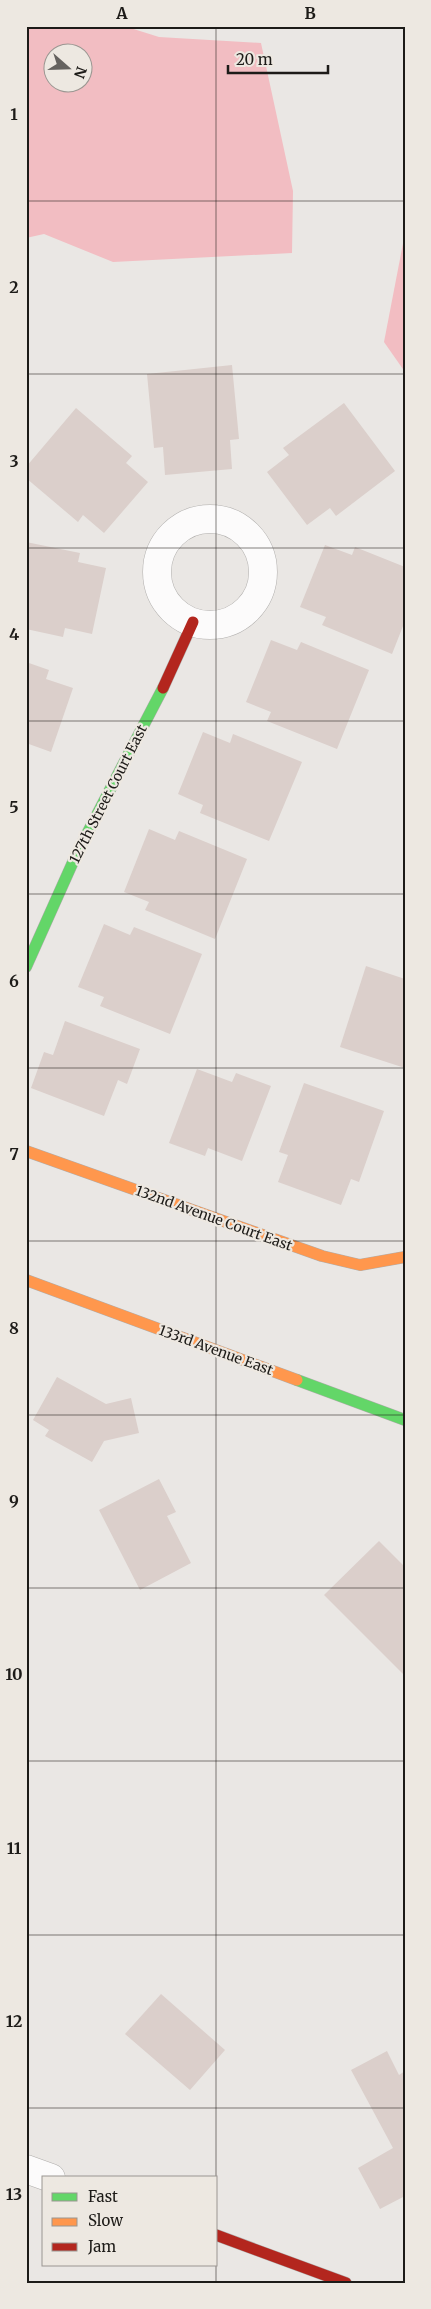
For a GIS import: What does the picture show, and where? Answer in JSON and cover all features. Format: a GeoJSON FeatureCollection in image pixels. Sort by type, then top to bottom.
{"type":"FeatureCollection","features":[{"type":"Feature","properties":{"kind":"street","name":"127th Street Court East"},"geometry":{"type":"LineString","coordinates":[[26,967],[77,853],[119,769],[154,707],[193,622]]}},
{"type":"Feature","properties":{"kind":"street","name":"132nd Avenue Court East"},"geometry":{"type":"LineString","coordinates":[[26,1150],[322,1256],[360,1265],[383,1262],[405,1256]]}},
{"type":"Feature","properties":{"kind":"street","name":"133rd Avenue East"},"geometry":{"type":"LineString","coordinates":[[26,1280],[405,1420]]}},
{"type":"Feature","properties":{"kind":"street"},"geometry":{"type":"LineString","coordinates":[[26,2169],[45,2176]]}},
{"type":"Feature","properties":{"kind":"street"},"geometry":{"type":"LineString","coordinates":[[218,2237],[346,2283]]}},
{"type":"Feature","properties":{"kind":"shaded area"},"geometry":{"type":"Polygon","coordinates":[[[26,26],[124,26],[159,37],[261,43],[293,191],[292,253],[113,262],[44,234],[26,238],[26,26]]]}},
{"type":"Feature","properties":{"kind":"shaded area"},"geometry":{"type":"Polygon","coordinates":[[[405,233],[405,372],[384,342],[405,233]]]}},
{"type":"Feature","properties":{"kind":"building"},"geometry":{"type":"Polygon","coordinates":[[[232,365],[239,439],[230,440],[232,469],[165,475],[163,447],[154,448],[147,374],[232,365]]]}},
{"type":"Feature","properties":{"kind":"building"},"geometry":{"type":"Polygon","coordinates":[[[344,403],[395,471],[336,516],[330,508],[307,525],[267,472],[289,455],[283,448],[344,403]]]}},
{"type":"Feature","properties":{"kind":"building"},"geometry":{"type":"Polygon","coordinates":[[[76,408],[132,456],[126,463],[148,482],[104,533],[83,515],[78,522],[26,478],[26,467],[76,408]]]}},
{"type":"Feature","properties":{"kind":"building"},"geometry":{"type":"Polygon","coordinates":[[[26,542],[80,553],[78,562],[106,568],[92,634],[65,628],[63,637],[26,629],[26,542]]]}},
{"type":"Feature","properties":{"kind":"building"},"geometry":{"type":"Polygon","coordinates":[[[325,545],[352,555],[355,547],[405,567],[405,621],[392,654],[322,625],[326,617],[300,607],[325,545]]]}},
{"type":"Feature","properties":{"kind":"building"},"geometry":{"type":"Polygon","coordinates":[[[271,640],[297,650],[301,642],[369,670],[337,749],[267,721],[271,712],[246,702],[271,640]]]}},
{"type":"Feature","properties":{"kind":"building"},"geometry":{"type":"Polygon","coordinates":[[[26,662],[49,670],[46,679],[73,688],[51,752],[26,743],[26,662]]]}},
{"type":"Feature","properties":{"kind":"building"},"geometry":{"type":"Polygon","coordinates":[[[203,732],[230,743],[233,734],[302,762],[269,841],[200,813],[203,805],[178,794],[203,732]]]}},
{"type":"Feature","properties":{"kind":"building"},"geometry":{"type":"Polygon","coordinates":[[[149,829],[175,840],[179,831],[247,859],[215,939],[145,910],[149,902],[124,892],[149,829]]]}},
{"type":"Feature","properties":{"kind":"building"},"geometry":{"type":"Polygon","coordinates":[[[104,924],[130,935],[134,927],[202,954],[170,1034],[100,1006],[104,997],[78,987],[104,924]]]}},
{"type":"Feature","properties":{"kind":"building"},"geometry":{"type":"Polygon","coordinates":[[[366,966],[405,979],[405,1068],[340,1047],[366,966]]]}},
{"type":"Feature","properties":{"kind":"building"},"geometry":{"type":"Polygon","coordinates":[[[65,1021],[140,1049],[127,1084],[118,1080],[104,1116],[31,1088],[44,1052],[53,1055],[65,1021]]]}},
{"type":"Feature","properties":{"kind":"building"},"geometry":{"type":"Polygon","coordinates":[[[197,1069],[232,1082],[236,1073],[271,1086],[242,1161],[208,1148],[205,1156],[169,1143],[197,1069]]]}},
{"type":"Feature","properties":{"kind":"building"},"geometry":{"type":"Polygon","coordinates":[[[304,1083],[384,1111],[359,1182],[351,1179],[341,1205],[278,1182],[288,1155],[279,1152],[304,1083]]]}},
{"type":"Feature","properties":{"kind":"building"},"geometry":{"type":"Polygon","coordinates":[[[57,1377],[106,1404],[131,1398],[139,1433],[104,1441],[92,1462],[45,1436],[49,1430],[33,1420],[57,1377]]]}},
{"type":"Feature","properties":{"kind":"building"},"geometry":{"type":"Polygon","coordinates":[[[159,1479],[176,1512],[167,1516],[191,1563],[140,1590],[99,1510],[159,1479]]]}},
{"type":"Feature","properties":{"kind":"building"},"geometry":{"type":"Polygon","coordinates":[[[379,1541],[405,1567],[405,1676],[324,1595],[379,1541]]]}},
{"type":"Feature","properties":{"kind":"building"},"geometry":{"type":"Polygon","coordinates":[[[161,1994],[225,2050],[190,2090],[125,2034],[161,1994]]]}},
{"type":"Feature","properties":{"kind":"building"},"geometry":{"type":"Polygon","coordinates":[[[387,2051],[399,2075],[405,2071],[405,2196],[380,2209],[358,2168],[393,2148],[351,2070],[387,2051]]]}},
{"type":"Feature","properties":{"kind":"traffic: fast"},"geometry":{"type":"LineString","coordinates":[[26,967],[77,853],[163,688]]}},
{"type":"Feature","properties":{"kind":"traffic: fast"},"geometry":{"type":"LineString","coordinates":[[297,1380],[405,1420]]}},
{"type":"Feature","properties":{"kind":"traffic: slow"},"geometry":{"type":"LineString","coordinates":[[26,1151],[322,1256],[360,1265],[405,1257]]}},
{"type":"Feature","properties":{"kind":"traffic: slow"},"geometry":{"type":"LineString","coordinates":[[26,1280],[297,1380]]}},
{"type":"Feature","properties":{"kind":"traffic: jam"},"geometry":{"type":"LineString","coordinates":[[163,688],[193,622]]}},
{"type":"Feature","properties":{"kind":"traffic: jam"},"geometry":{"type":"LineString","coordinates":[[218,2236],[346,2283]]}}]}
